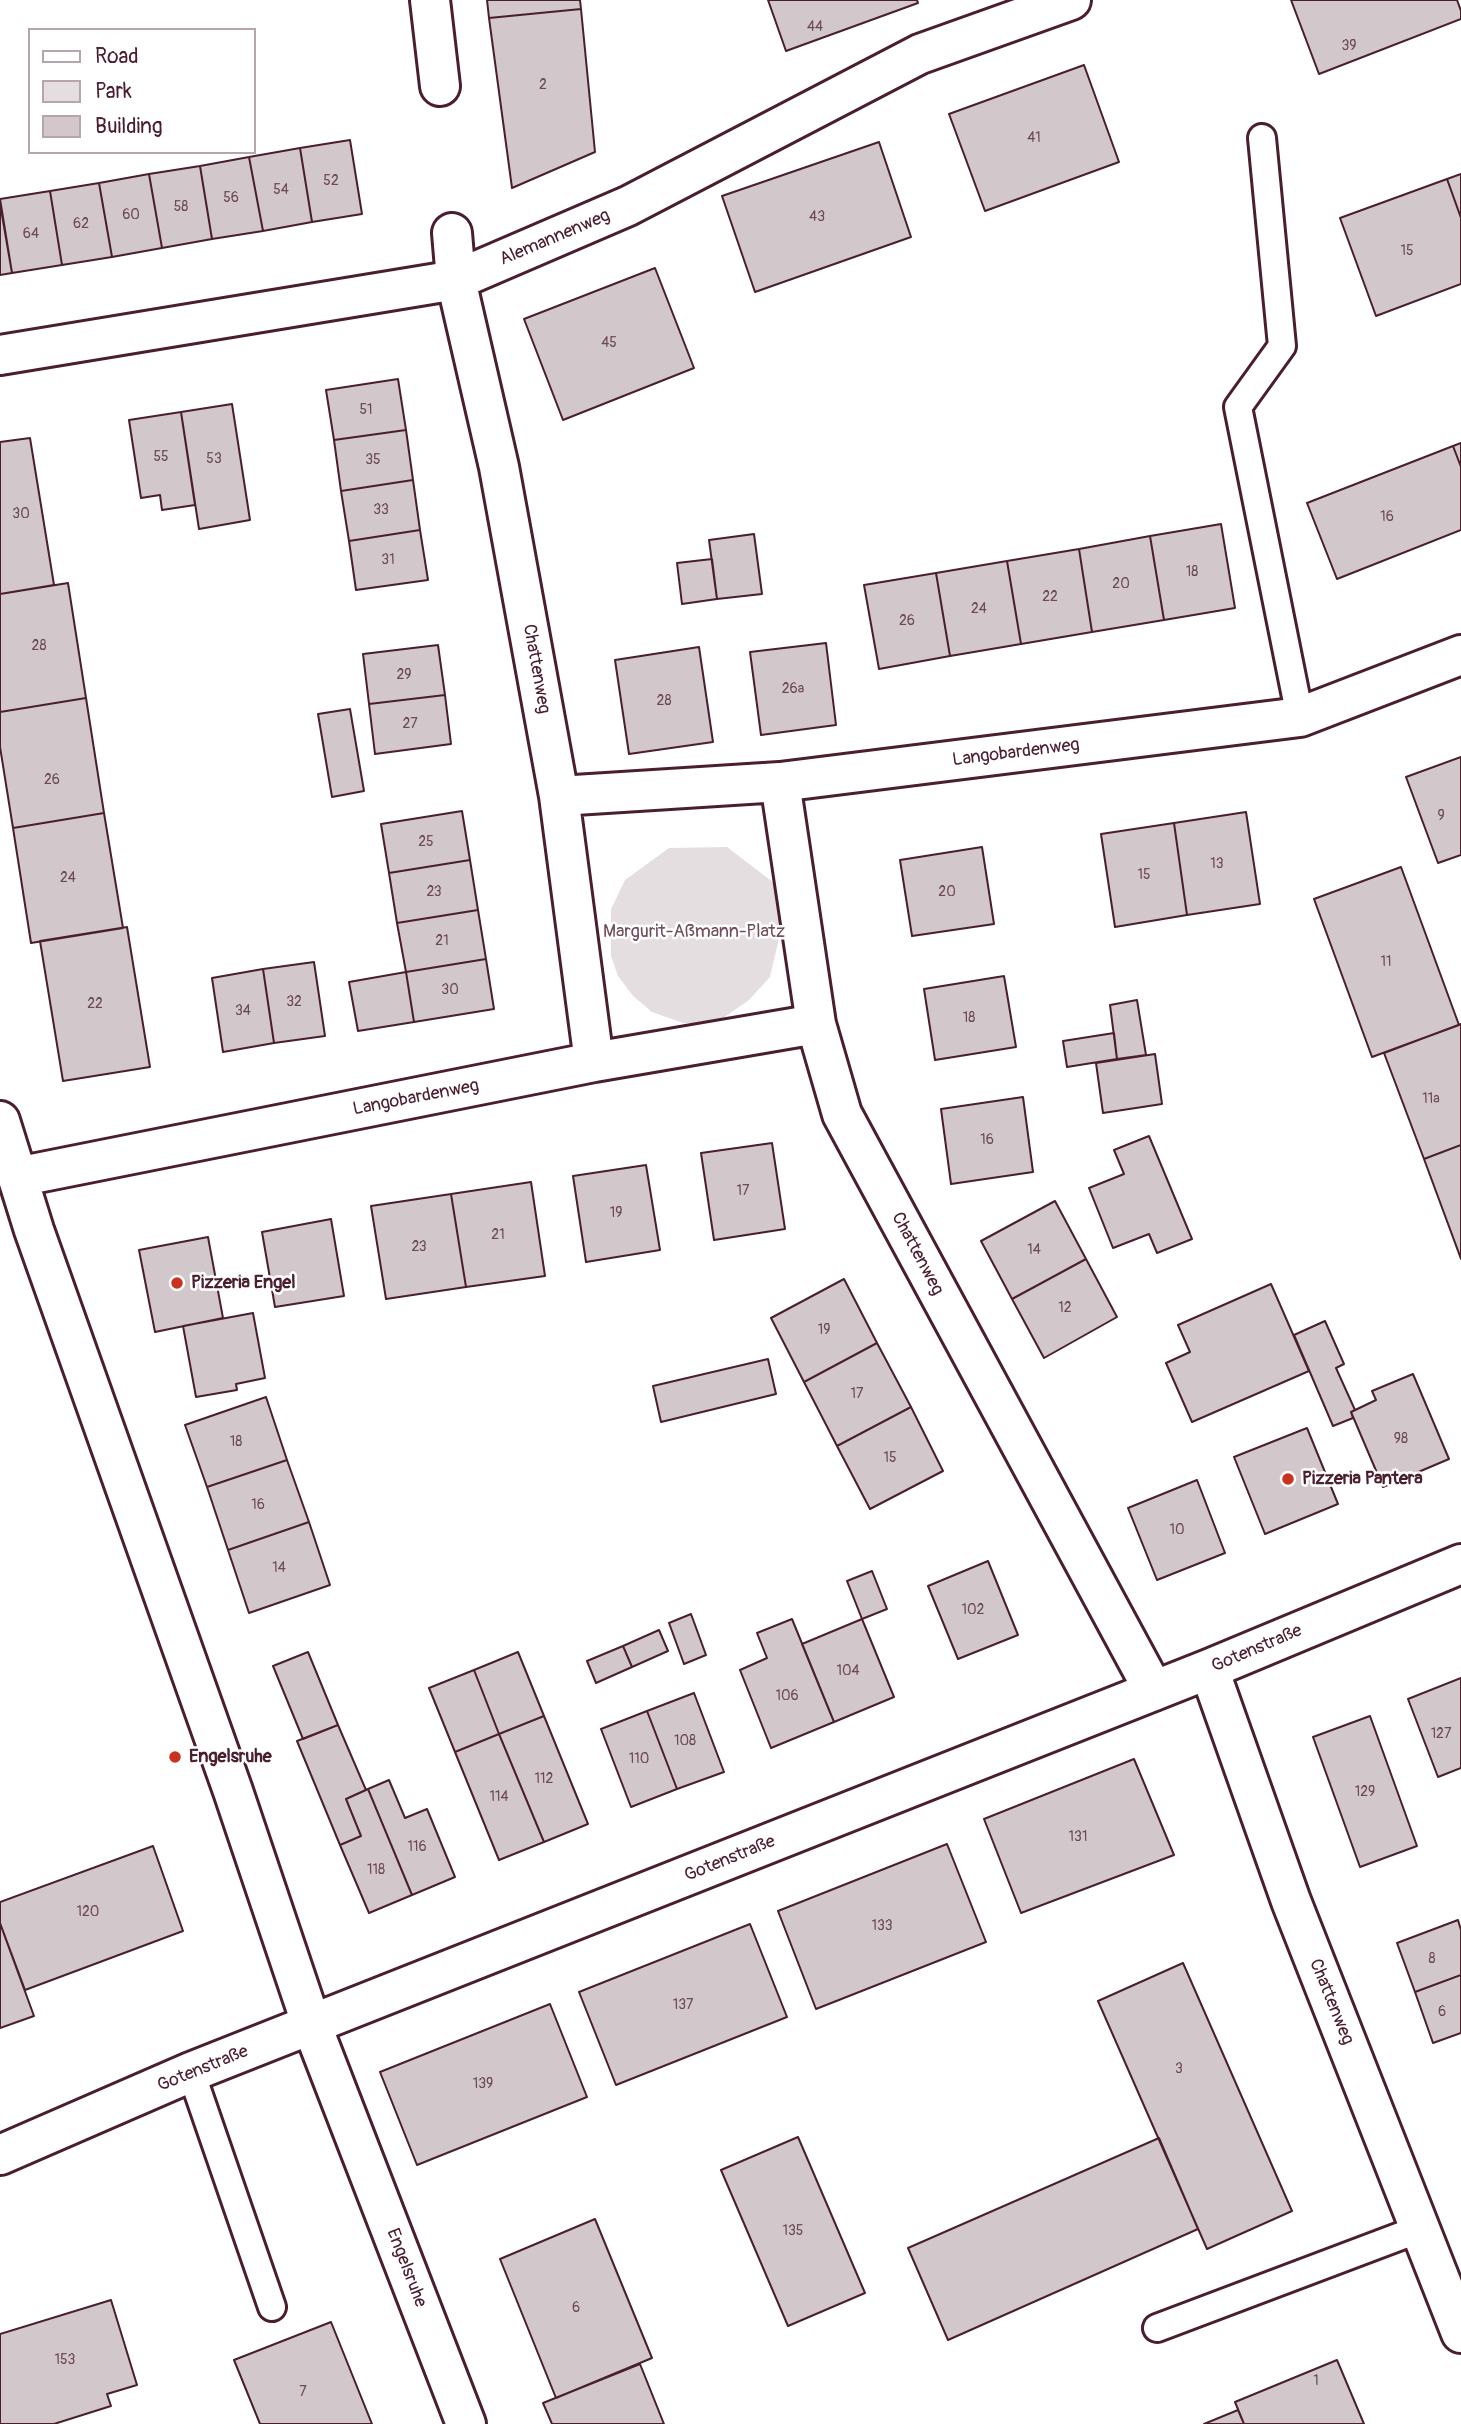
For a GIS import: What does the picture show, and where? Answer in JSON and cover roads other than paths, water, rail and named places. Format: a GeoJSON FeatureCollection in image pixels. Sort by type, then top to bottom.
{"type":"FeatureCollection","features":[{"type":"Feature","properties":{"kind":"street"},"geometry":{"type":"LineString","coordinates":[[430,0],[440,86]]}},
{"type":"Feature","properties":{"kind":"street","name":"Alemannenweg"},"geometry":{"type":"LineString","coordinates":[[0,355],[456,280],[628,206],[920,54],[1071,0]]}},
{"type":"Feature","properties":{"kind":"street","name":"Chattenweg"},"geometry":{"type":"LineString","coordinates":[[452,233],[456,280],[499,467],[559,796],[594,1062]]}},
{"type":"Feature","properties":{"kind":"street","name":"Langobardenweg"},"geometry":{"type":"LineString","coordinates":[[559,796],[780,782],[1300,717],[1461,655]]}},
{"type":"Feature","properties":{"kind":"street","name":"Chattenweg"},"geometry":{"type":"LineString","coordinates":[[780,782],[816,1024],[842,1114],[1154,1691]]}},
{"type":"Feature","properties":{"kind":"street","name":"Langobardenweg"},"geometry":{"type":"LineString","coordinates":[[17,1177],[594,1062],[816,1024]]}},
{"type":"Feature","properties":{"kind":"street","name":"Engelsruhe"},"geometry":{"type":"LineString","coordinates":[[0,1121],[17,1177],[233,1791],[312,2026],[466,2424]]}},
{"type":"Feature","properties":{"kind":"street","name":"Gotenstraße"},"geometry":{"type":"LineString","coordinates":[[0,2155],[191,2072],[1209,1669],[1461,1564]]}},
{"type":"Feature","properties":{"kind":"street","name":"Chattenweg"},"geometry":{"type":"LineString","coordinates":[[1209,1669],[1291,1901],[1422,2228],[1461,2333]]}},
{"type":"Feature","properties":{"kind":"lane"},"geometry":{"type":"LineString","coordinates":[[1262,138],[1282,346],[1238,407],[1300,717]]}},
{"type":"Feature","properties":{"kind":"lane"},"geometry":{"type":"LineString","coordinates":[[191,2072],[272,2307]]}},
{"type":"Feature","properties":{"kind":"lane"},"geometry":{"type":"LineString","coordinates":[[1157,2328],[1422,2228]]}},
{"type":"Feature","properties":{"kind":"place","name":"Pizzeria Engel"},"geometry":{"type":"Point","coordinates":[177,1283]}},
{"type":"Feature","properties":{"kind":"place","name":"Pizzeria Pantera"},"geometry":{"type":"Point","coordinates":[1288,1479]}},
{"type":"Feature","properties":{"kind":"place","name":"Engelsruhe"},"geometry":{"type":"Point","coordinates":[175,1757]}},
{"type":"Feature","properties":{"kind":"park label","name":"Margurit-Aßmann-Platz"},"geometry":{"type":"Point","coordinates":[694,932]}}]}
